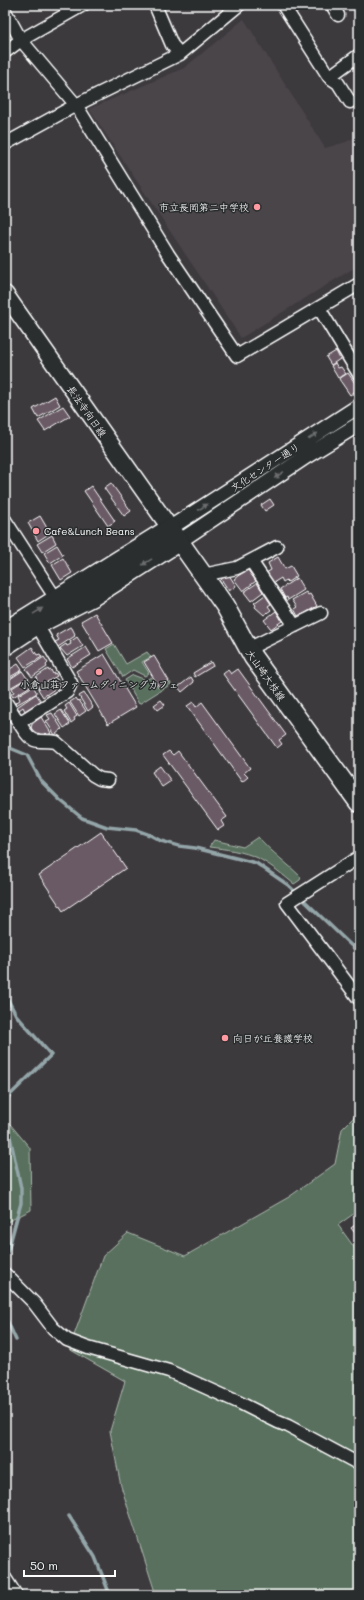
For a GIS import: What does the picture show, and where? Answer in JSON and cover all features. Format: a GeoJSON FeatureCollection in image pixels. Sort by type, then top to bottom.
{"type":"FeatureCollection","features":[{"type":"Feature","properties":{"kind":"main road","name":"長法寺向日線"},"geometry":{"type":"LineString","coordinates":[[5,294],[175,534]]}},
{"type":"Feature","properties":{"kind":"main road","name":"大山崎大枝線"},"geometry":{"type":"LineString","coordinates":[[175,534],[224,606],[247,649],[359,803]]}},
{"type":"Feature","properties":{"kind":"main road"},"geometry":{"type":"LineString","coordinates":[[5,631],[60,605],[94,596],[175,534]]}},
{"type":"Feature","properties":{"kind":"main road"},"geometry":{"type":"LineString","coordinates":[[5,646],[38,625],[60,605]]}},
{"type":"Feature","properties":{"kind":"street"},"geometry":{"type":"LineString","coordinates":[[155,5],[172,45],[180,54]]}},
{"type":"Feature","properties":{"kind":"street"},"geometry":{"type":"LineString","coordinates":[[5,144],[76,105],[180,54],[239,5]]}},
{"type":"Feature","properties":{"kind":"street"},"geometry":{"type":"LineString","coordinates":[[283,5],[329,77],[338,83],[350,102]]}},
{"type":"Feature","properties":{"kind":"street"},"geometry":{"type":"LineString","coordinates":[[5,52],[21,40],[78,6]]}},
{"type":"Feature","properties":{"kind":"street"},"geometry":{"type":"LineString","coordinates":[[5,11],[21,40],[76,105],[168,254],[237,356],[359,284]]}},
{"type":"Feature","properties":{"kind":"street"},"geometry":{"type":"LineString","coordinates":[[329,77],[359,55]]}},
{"type":"Feature","properties":{"kind":"street"},"geometry":{"type":"LineString","coordinates":[[319,308],[359,374]]}},
{"type":"Feature","properties":{"kind":"street","name":"文化センター通り"},"geometry":{"type":"LineString","coordinates":[[175,534],[359,406]]}},
{"type":"Feature","properties":{"kind":"street","name":"文化センター通り"},"geometry":{"type":"LineString","coordinates":[[175,534],[359,424]]}},
{"type":"Feature","properties":{"kind":"street"},"geometry":{"type":"LineString","coordinates":[[5,520],[60,605]]}},
{"type":"Feature","properties":{"kind":"street"},"geometry":{"type":"LineString","coordinates":[[203,575],[237,568],[277,547]]}},
{"type":"Feature","properties":{"kind":"street"},"geometry":{"type":"LineString","coordinates":[[251,561],[295,626]]}},
{"type":"Feature","properties":{"kind":"street"},"geometry":{"type":"LineString","coordinates":[[247,649],[321,613]]}},
{"type":"Feature","properties":{"kind":"street"},"geometry":{"type":"LineString","coordinates":[[19,723],[67,692],[71,683],[38,625]]}},
{"type":"Feature","properties":{"kind":"street"},"geometry":{"type":"LineString","coordinates":[[5,701],[28,737],[38,741],[56,742],[93,775],[100,779],[108,780]]}},
{"type":"Feature","properties":{"kind":"street"},"geometry":{"type":"LineString","coordinates":[[359,857],[287,903],[359,999]]}},
{"type":"Feature","properties":{"kind":"street"},"geometry":{"type":"LineString","coordinates":[[5,1274],[34,1303],[54,1328],[67,1340],[88,1348],[169,1371],[288,1426],[359,1464]]}},
{"type":"Feature","properties":{"kind":"street"},"geometry":{"type":"LineString","coordinates":[[5,1578],[16,1595]]}},
{"type":"Feature","properties":{"kind":"shaded area","name":"市立長岡第二中学校"},"geometry":{"type":"Polygon","coordinates":[[[244,19],[325,148],[346,142],[359,135],[359,265],[241,338],[89,109],[184,68],[244,19]]]}},
{"type":"Feature","properties":{"kind":"green space"},"geometry":{"type":"Polygon","coordinates":[[[114,644],[126,664],[147,652],[151,657],[142,662],[149,673],[145,676],[133,670],[123,677],[106,649],[114,644]]]}},
{"type":"Feature","properties":{"kind":"green space"},"geometry":{"type":"Polygon","coordinates":[[[133,675],[146,680],[151,677],[158,688],[170,682],[171,684],[139,704],[125,680],[133,675]]]}},
{"type":"Feature","properties":{"kind":"green space"},"geometry":{"type":"Polygon","coordinates":[[[258,837],[268,848],[301,877],[300,880],[294,884],[258,858],[234,851],[209,847],[214,840],[243,847],[258,837]]]}},
{"type":"Feature","properties":{"kind":"green space"},"geometry":{"type":"Polygon","coordinates":[[[359,1112],[359,1210],[338,1225],[359,1254],[359,1595],[156,1595],[121,1486],[110,1431],[125,1381],[69,1349],[103,1256],[128,1233],[185,1256],[289,1197],[335,1164],[342,1129],[359,1112]]]}},
{"type":"Feature","properties":{"kind":"green space"},"geometry":{"type":"Polygon","coordinates":[[[5,1118],[30,1148],[31,1210],[5,1223],[5,1118]]]}},
{"type":"Feature","properties":{"kind":"building"},"geometry":{"type":"Polygon","coordinates":[[[336,351],[340,359],[331,365],[326,357],[336,351]]]}},
{"type":"Feature","properties":{"kind":"building"},"geometry":{"type":"Polygon","coordinates":[[[335,363],[338,368],[341,367],[346,374],[338,378],[331,366],[335,363]]]}},
{"type":"Feature","properties":{"kind":"building"},"geometry":{"type":"Polygon","coordinates":[[[348,373],[359,389],[350,395],[339,379],[348,373]]]}},
{"type":"Feature","properties":{"kind":"building"},"geometry":{"type":"Polygon","coordinates":[[[55,396],[60,405],[38,418],[33,409],[55,396]]]}},
{"type":"Feature","properties":{"kind":"building"},"geometry":{"type":"Polygon","coordinates":[[[63,406],[70,416],[45,431],[38,421],[63,406]]]}},
{"type":"Feature","properties":{"kind":"building"},"geometry":{"type":"Polygon","coordinates":[[[111,483],[131,511],[124,516],[104,488],[111,483]]]}},
{"type":"Feature","properties":{"kind":"building"},"geometry":{"type":"Polygon","coordinates":[[[91,486],[115,521],[108,526],[84,491],[91,486]]]}},
{"type":"Feature","properties":{"kind":"building"},"geometry":{"type":"Polygon","coordinates":[[[270,499],[274,505],[265,511],[261,505],[270,499]]]}},
{"type":"Feature","properties":{"kind":"building"},"geometry":{"type":"Polygon","coordinates":[[[40,516],[50,533],[38,541],[28,523],[40,516]]]}},
{"type":"Feature","properties":{"kind":"building"},"geometry":{"type":"Polygon","coordinates":[[[52,535],[56,543],[42,552],[37,544],[52,535]]]}},
{"type":"Feature","properties":{"kind":"building"},"geometry":{"type":"Polygon","coordinates":[[[57,545],[63,555],[50,563],[44,553],[57,545]]]}},
{"type":"Feature","properties":{"kind":"building"},"geometry":{"type":"Polygon","coordinates":[[[278,557],[285,569],[291,566],[297,576],[288,582],[286,580],[283,582],[281,578],[273,583],[266,573],[271,570],[268,563],[278,557]]]}},
{"type":"Feature","properties":{"kind":"building"},"geometry":{"type":"Polygon","coordinates":[[[63,558],[72,573],[61,580],[52,565],[63,558]]]}},
{"type":"Feature","properties":{"kind":"building"},"geometry":{"type":"Polygon","coordinates":[[[247,569],[256,581],[243,591],[234,579],[247,569]]]}},
{"type":"Feature","properties":{"kind":"building"},"geometry":{"type":"Polygon","coordinates":[[[229,575],[236,586],[229,591],[221,579],[229,575]]]}},
{"type":"Feature","properties":{"kind":"building"},"geometry":{"type":"Polygon","coordinates":[[[297,578],[304,590],[288,600],[287,597],[285,598],[280,589],[297,578]]]}},
{"type":"Feature","properties":{"kind":"building"},"geometry":{"type":"Polygon","coordinates":[[[257,583],[263,592],[251,601],[244,592],[257,583]]]}},
{"type":"Feature","properties":{"kind":"building"},"geometry":{"type":"Polygon","coordinates":[[[306,592],[308,595],[310,594],[317,606],[298,616],[294,609],[297,607],[292,600],[306,592]]]}},
{"type":"Feature","properties":{"kind":"building"},"geometry":{"type":"Polygon","coordinates":[[[265,595],[271,604],[268,606],[271,610],[264,615],[255,607],[256,605],[254,603],[265,595]]]}},
{"type":"Feature","properties":{"kind":"building"},"geometry":{"type":"Polygon","coordinates":[[[5,597],[9,611],[5,612],[5,597]]]}},
{"type":"Feature","properties":{"kind":"building"},"geometry":{"type":"Polygon","coordinates":[[[276,611],[282,621],[271,629],[264,620],[276,611]]]}},
{"type":"Feature","properties":{"kind":"building"},"geometry":{"type":"Polygon","coordinates":[[[95,613],[113,643],[99,651],[81,621],[95,613]]]}},
{"type":"Feature","properties":{"kind":"building"},"geometry":{"type":"Polygon","coordinates":[[[70,627],[72,628],[75,636],[58,647],[55,642],[59,640],[56,635],[70,627]]]}},
{"type":"Feature","properties":{"kind":"building"},"geometry":{"type":"Polygon","coordinates":[[[77,637],[83,646],[67,656],[60,648],[66,644],[67,646],[71,644],[70,642],[77,637]]]}},
{"type":"Feature","properties":{"kind":"building"},"geometry":{"type":"Polygon","coordinates":[[[32,647],[37,655],[40,654],[42,657],[25,667],[18,657],[32,647]]]}},
{"type":"Feature","properties":{"kind":"building"},"geometry":{"type":"Polygon","coordinates":[[[86,647],[91,655],[72,667],[67,659],[86,647]]]}},
{"type":"Feature","properties":{"kind":"building"},"geometry":{"type":"Polygon","coordinates":[[[104,654],[136,707],[108,724],[76,671],[104,654]]]}},
{"type":"Feature","properties":{"kind":"building"},"geometry":{"type":"Polygon","coordinates":[[[154,656],[169,681],[159,687],[144,662],[154,656]]]}},
{"type":"Feature","properties":{"kind":"building"},"geometry":{"type":"Polygon","coordinates":[[[44,657],[48,663],[46,665],[47,667],[32,677],[26,669],[44,657]]]}},
{"type":"Feature","properties":{"kind":"building"},"geometry":{"type":"Polygon","coordinates":[[[211,662],[213,666],[195,677],[193,673],[211,662]]]}},
{"type":"Feature","properties":{"kind":"building"},"geometry":{"type":"Polygon","coordinates":[[[18,664],[22,670],[5,680],[5,672],[18,664]]]}},
{"type":"Feature","properties":{"kind":"building"},"geometry":{"type":"Polygon","coordinates":[[[48,669],[57,676],[37,688],[33,682],[37,680],[36,677],[48,669]]]}},
{"type":"Feature","properties":{"kind":"building"},"geometry":{"type":"Polygon","coordinates":[[[238,669],[286,735],[279,740],[282,744],[277,748],[223,674],[228,670],[231,674],[238,669]]]}},
{"type":"Feature","properties":{"kind":"building"},"geometry":{"type":"Polygon","coordinates":[[[22,671],[27,678],[8,689],[6,686],[9,684],[7,681],[22,671]]]}},
{"type":"Feature","properties":{"kind":"building"},"geometry":{"type":"Polygon","coordinates":[[[191,677],[194,682],[182,692],[178,687],[191,677]]]}},
{"type":"Feature","properties":{"kind":"building"},"geometry":{"type":"Polygon","coordinates":[[[28,678],[32,685],[13,697],[11,694],[14,692],[12,688],[28,678]]]}},
{"type":"Feature","properties":{"kind":"building"},"geometry":{"type":"Polygon","coordinates":[[[57,679],[59,686],[43,697],[38,689],[57,679]]]}},
{"type":"Feature","properties":{"kind":"building"},"geometry":{"type":"Polygon","coordinates":[[[33,686],[37,693],[16,705],[15,703],[20,700],[18,695],[33,686]]]}},
{"type":"Feature","properties":{"kind":"building"},"geometry":{"type":"Polygon","coordinates":[[[84,693],[93,707],[88,711],[79,696],[84,693]]]}},
{"type":"Feature","properties":{"kind":"building"},"geometry":{"type":"Polygon","coordinates":[[[36,694],[41,701],[25,711],[23,707],[19,710],[17,707],[36,694]]]}},
{"type":"Feature","properties":{"kind":"building"},"geometry":{"type":"Polygon","coordinates":[[[76,698],[86,711],[79,716],[70,702],[76,698]]]}},
{"type":"Feature","properties":{"kind":"building"},"geometry":{"type":"Polygon","coordinates":[[[161,700],[165,705],[158,710],[154,705],[161,700]]]}},
{"type":"Feature","properties":{"kind":"building"},"geometry":{"type":"Polygon","coordinates":[[[193,702],[196,707],[202,702],[250,768],[244,773],[248,777],[242,782],[187,706],[193,702]]]}},
{"type":"Feature","properties":{"kind":"building"},"geometry":{"type":"Polygon","coordinates":[[[69,703],[77,716],[71,723],[64,711],[67,709],[65,706],[69,703]]]}},
{"type":"Feature","properties":{"kind":"building"},"geometry":{"type":"Polygon","coordinates":[[[61,710],[70,724],[64,728],[55,714],[61,710]]]}},
{"type":"Feature","properties":{"kind":"building"},"geometry":{"type":"Polygon","coordinates":[[[52,713],[62,729],[55,735],[46,721],[50,719],[47,715],[52,713]]]}},
{"type":"Feature","properties":{"kind":"building"},"geometry":{"type":"Polygon","coordinates":[[[41,717],[51,733],[48,735],[46,733],[41,737],[39,733],[35,735],[31,728],[32,724],[41,717]]]}},
{"type":"Feature","properties":{"kind":"building"},"geometry":{"type":"Polygon","coordinates":[[[169,751],[173,755],[178,751],[227,817],[221,821],[224,826],[218,830],[163,755],[169,751]]]}},
{"type":"Feature","properties":{"kind":"building"},"geometry":{"type":"Polygon","coordinates":[[[160,766],[171,781],[162,787],[152,772],[160,766]]]}},
{"type":"Feature","properties":{"kind":"building"},"geometry":{"type":"Polygon","coordinates":[[[101,832],[126,868],[63,911],[39,875],[101,832]]]}},
{"type":"Feature","properties":{"kind":"building"},"geometry":{"type":"Polygon","coordinates":[[[359,1222],[359,1238],[351,1228],[359,1222]]]}},
{"type":"Feature","properties":{"kind":"waterway"},"geometry":{"type":"LineString","coordinates":[[5,746],[27,755],[41,781],[60,800],[82,818],[107,827],[136,830],[161,841],[179,846],[195,848],[256,863],[288,885],[359,953]]}},
{"type":"Feature","properties":{"kind":"waterway"},"geometry":{"type":"LineString","coordinates":[[5,994],[16,1015],[51,1055],[9,1096],[5,1108]]}},
{"type":"Feature","properties":{"kind":"waterway"},"geometry":{"type":"LineString","coordinates":[[5,1113],[21,1188],[21,1203],[5,1257]]}},
{"type":"Feature","properties":{"kind":"waterway"},"geometry":{"type":"LineString","coordinates":[[5,1316],[16,1340]]}},
{"type":"Feature","properties":{"kind":"waterway"},"geometry":{"type":"LineString","coordinates":[[69,1516],[95,1557],[110,1595]]}},
{"type":"Feature","properties":{"kind":"place","name":"市立長岡第二中学校"},"geometry":{"type":"Point","coordinates":[257,207]}},
{"type":"Feature","properties":{"kind":"place","name":"Cafe&Lunch Beans"},"geometry":{"type":"Point","coordinates":[36,531]}},
{"type":"Feature","properties":{"kind":"place","name":"小倉山荘ファームダイニングカフェ"},"geometry":{"type":"Point","coordinates":[99,672]}},
{"type":"Feature","properties":{"kind":"place","name":"向日が丘養護学校"},"geometry":{"type":"Point","coordinates":[225,1038]}}]}
